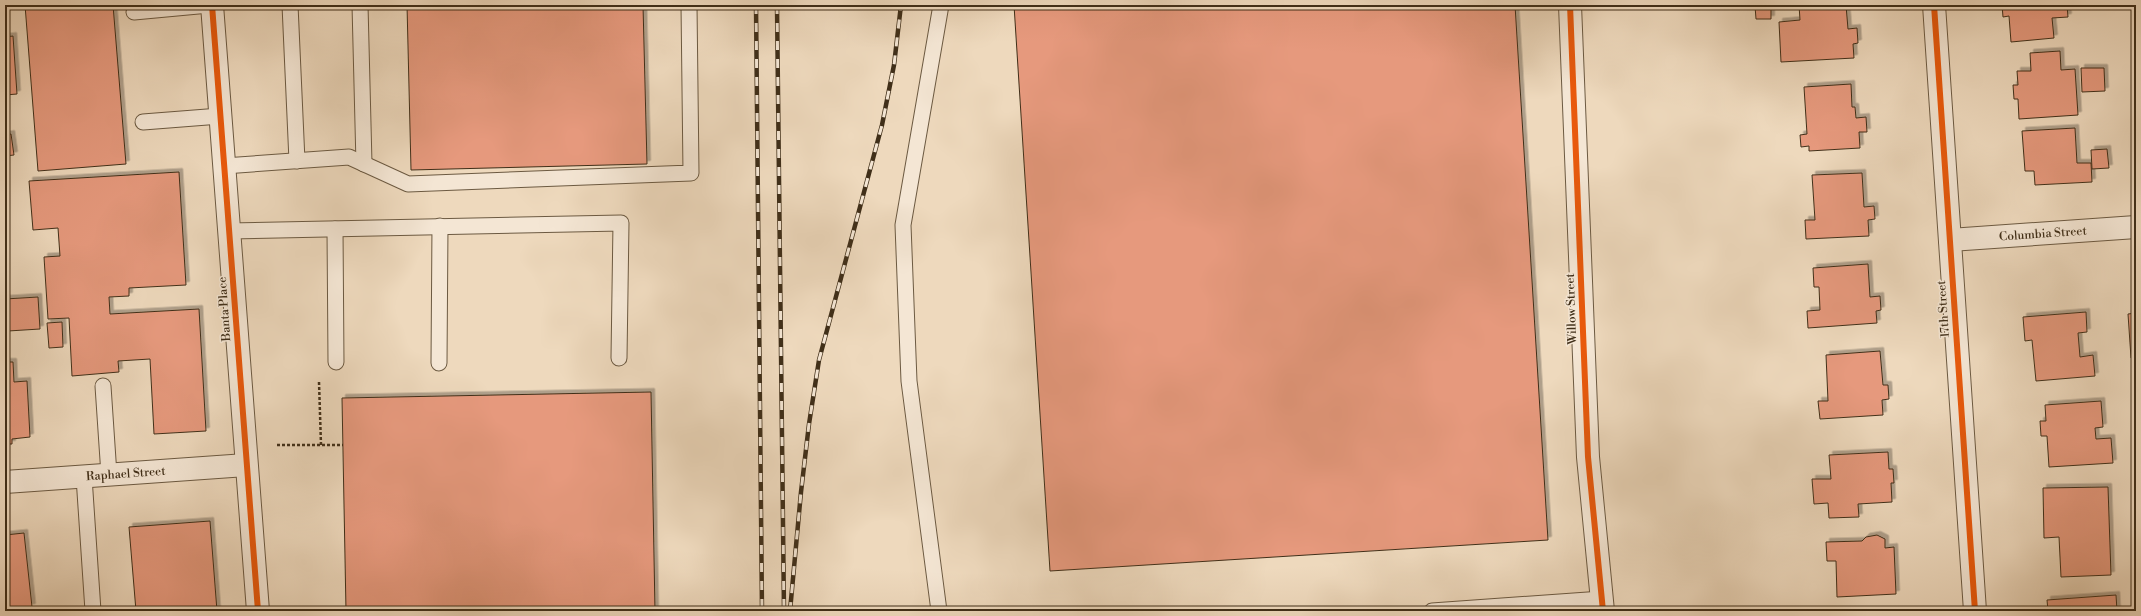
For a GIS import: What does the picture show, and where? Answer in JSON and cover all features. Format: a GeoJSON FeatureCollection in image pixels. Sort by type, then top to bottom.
{"type":"FeatureCollection","features":[{"type":"Feature","properties":{"kind":"street","name":"Banta Place"},"geometry":{"type":"LineString","coordinates":[[211,5],[258,611]]}},
{"type":"Feature","properties":{"kind":"street","name":"Willow Street"},"geometry":{"type":"LineString","coordinates":[[1570,5],[1588,458],[1602,605]]}},
{"type":"Feature","properties":{"kind":"street","name":"17th Street"},"geometry":{"type":"LineString","coordinates":[[1934,5],[1975,611]]}},
{"type":"Feature","properties":{"kind":"street","name":"Columbia Street"},"geometry":{"type":"LineString","coordinates":[[1950,240],[2136,227]]}},
{"type":"Feature","properties":{"kind":"street","name":"Raphael Street"},"geometry":{"type":"LineString","coordinates":[[5,482],[246,465]]}},
{"type":"Feature","properties":{"kind":"lane"},"geometry":{"type":"LineString","coordinates":[[134,12],[211,5]]}},
{"type":"Feature","properties":{"kind":"lane"},"geometry":{"type":"LineString","coordinates":[[290,5],[297,161]]}},
{"type":"Feature","properties":{"kind":"lane"},"geometry":{"type":"LineString","coordinates":[[360,5],[364,164]]}},
{"type":"Feature","properties":{"kind":"lane"},"geometry":{"type":"LineString","coordinates":[[224,166],[349,157],[408,184],[691,173],[689,5]]}},
{"type":"Feature","properties":{"kind":"lane"},"geometry":{"type":"LineString","coordinates":[[939,611],[909,381],[903,225],[941,5]]}},
{"type":"Feature","properties":{"kind":"lane"},"geometry":{"type":"LineString","coordinates":[[143,122],[220,116]]}},
{"type":"Feature","properties":{"kind":"lane"},"geometry":{"type":"LineString","coordinates":[[229,231],[621,223],[619,358]]}},
{"type":"Feature","properties":{"kind":"lane"},"geometry":{"type":"LineString","coordinates":[[439,363],[440,226]]}},
{"type":"Feature","properties":{"kind":"lane"},"geometry":{"type":"LineString","coordinates":[[335,229],[336,362]]}},
{"type":"Feature","properties":{"kind":"lane"},"geometry":{"type":"LineString","coordinates":[[103,386],[109,475]]}},
{"type":"Feature","properties":{"kind":"lane"},"geometry":{"type":"LineString","coordinates":[[84,477],[93,611]]}},
{"type":"Feature","properties":{"kind":"lane"},"geometry":{"type":"LineString","coordinates":[[1432,611],[1602,605]]}},
{"type":"Feature","properties":{"kind":"path"},"geometry":{"type":"LineString","coordinates":[[321,444],[319,376],[336,375],[336,362]]}},
{"type":"Feature","properties":{"kind":"path"},"geometry":{"type":"LineString","coordinates":[[277,445],[343,445]]}},
{"type":"Feature","properties":{"kind":"building"},"geometry":{"type":"Polygon","coordinates":[[[25,5],[113,5],[126,164],[38,171],[25,5]]]}},
{"type":"Feature","properties":{"kind":"building"},"geometry":{"type":"Polygon","coordinates":[[[407,5],[643,5],[647,164],[411,170],[407,5]]]}},
{"type":"Feature","properties":{"kind":"building"},"geometry":{"type":"Polygon","coordinates":[[[1014,5],[1515,5],[1548,540],[1050,571],[1014,5]]]}},
{"type":"Feature","properties":{"kind":"building"},"geometry":{"type":"Polygon","coordinates":[[[1799,5],[1846,5],[1848,29],[1857,28],[1858,43],[1853,44],[1854,58],[1781,62],[1779,22],[1800,20],[1799,5]]]}},
{"type":"Feature","properties":{"kind":"building"},"geometry":{"type":"Polygon","coordinates":[[[2002,5],[2067,5],[2068,17],[2052,18],[2054,38],[2011,42],[2009,16],[2003,17],[2002,5]]]}},
{"type":"Feature","properties":{"kind":"building"},"geometry":{"type":"Polygon","coordinates":[[[1755,6],[1771,6],[1771,19],[1756,19],[1755,6]]]}},
{"type":"Feature","properties":{"kind":"building"},"geometry":{"type":"Polygon","coordinates":[[[13,36],[17,94],[5,95],[5,37],[13,36]]]}},
{"type":"Feature","properties":{"kind":"building"},"geometry":{"type":"Polygon","coordinates":[[[2060,51],[2061,70],[2075,69],[2078,115],[2019,119],[2018,99],[2014,99],[2013,85],[2018,85],[2017,71],[2031,71],[2030,53],[2060,51]]]}},
{"type":"Feature","properties":{"kind":"building"},"geometry":{"type":"Polygon","coordinates":[[[2081,68],[2104,68],[2105,91],[2082,92],[2081,68]]]}},
{"type":"Feature","properties":{"kind":"building"},"geometry":{"type":"Polygon","coordinates":[[[1851,84],[1852,107],[1855,107],[1856,118],[1866,117],[1867,132],[1859,132],[1860,148],[1809,151],[1809,146],[1801,147],[1800,135],[1807,134],[1804,87],[1851,84]]]}},
{"type":"Feature","properties":{"kind":"building"},"geometry":{"type":"Polygon","coordinates":[[[2075,128],[2077,163],[2091,163],[2092,182],[2035,185],[2034,171],[2025,171],[2022,131],[2075,128]]]}},
{"type":"Feature","properties":{"kind":"building"},"geometry":{"type":"Polygon","coordinates":[[[11,134],[14,155],[5,156],[5,135],[11,134]]]}},
{"type":"Feature","properties":{"kind":"building"},"geometry":{"type":"Polygon","coordinates":[[[2107,149],[2109,168],[2092,169],[2091,150],[2107,149]]]}},
{"type":"Feature","properties":{"kind":"building"},"geometry":{"type":"Polygon","coordinates":[[[179,172],[186,285],[129,288],[129,296],[109,297],[110,314],[199,309],[206,431],[154,434],[150,359],[118,361],[119,372],[72,376],[69,318],[48,319],[44,257],[60,256],[58,228],[33,230],[29,181],[179,172]]]}},
{"type":"Feature","properties":{"kind":"building"},"geometry":{"type":"Polygon","coordinates":[[[1862,173],[1864,207],[1874,206],[1875,219],[1868,220],[1869,236],[1806,239],[1805,220],[1815,220],[1812,175],[1862,173]]]}},
{"type":"Feature","properties":{"kind":"building"},"geometry":{"type":"Polygon","coordinates":[[[1868,264],[1870,297],[1880,296],[1881,310],[1876,311],[1877,323],[1808,328],[1807,311],[1820,310],[1819,287],[1814,287],[1813,268],[1868,264]]]}},
{"type":"Feature","properties":{"kind":"building"},"geometry":{"type":"Polygon","coordinates":[[[38,297],[40,329],[8,331],[7,324],[5,324],[5,299],[38,297]]]}},
{"type":"Feature","properties":{"kind":"building"},"geometry":{"type":"Polygon","coordinates":[[[2086,312],[2087,332],[2078,333],[2080,357],[2093,355],[2095,376],[2036,381],[2032,340],[2025,341],[2023,317],[2086,312]]]}},
{"type":"Feature","properties":{"kind":"building"},"geometry":{"type":"Polygon","coordinates":[[[2136,313],[2136,358],[2131,358],[2128,314],[2136,313]]]}},
{"type":"Feature","properties":{"kind":"building"},"geometry":{"type":"Polygon","coordinates":[[[62,322],[63,347],[49,348],[47,323],[62,322]]]}},
{"type":"Feature","properties":{"kind":"building"},"geometry":{"type":"Polygon","coordinates":[[[1880,351],[1883,385],[1888,385],[1889,399],[1882,400],[1883,415],[1820,419],[1818,401],[1828,401],[1826,355],[1880,351]]]}},
{"type":"Feature","properties":{"kind":"building"},"geometry":{"type":"Polygon","coordinates":[[[5,362],[13,362],[14,382],[27,381],[30,437],[12,439],[12,444],[5,444],[5,362]]]}},
{"type":"Feature","properties":{"kind":"building"},"geometry":{"type":"Polygon","coordinates":[[[651,392],[655,611],[346,611],[342,398],[651,392]]]}},
{"type":"Feature","properties":{"kind":"building"},"geometry":{"type":"Polygon","coordinates":[[[2101,401],[2103,427],[2095,428],[2096,439],[2111,438],[2113,463],[2049,467],[2047,436],[2041,436],[2040,421],[2046,421],[2045,405],[2101,401]]]}},
{"type":"Feature","properties":{"kind":"building"},"geometry":{"type":"Polygon","coordinates":[[[1888,452],[1889,469],[1893,469],[1894,483],[1891,483],[1892,502],[1858,504],[1859,517],[1829,518],[1828,503],[1814,504],[1812,479],[1831,479],[1829,455],[1888,452]]]}},
{"type":"Feature","properties":{"kind":"building"},"geometry":{"type":"Polygon","coordinates":[[[2108,487],[2111,575],[2061,577],[2059,537],[2044,538],[2043,488],[2108,487]]]}},
{"type":"Feature","properties":{"kind":"building"},"geometry":{"type":"Polygon","coordinates":[[[210,521],[217,611],[136,611],[129,527],[210,521]]]}},
{"type":"Feature","properties":{"kind":"building"},"geometry":{"type":"Polygon","coordinates":[[[24,533],[32,607],[5,610],[5,535],[24,533]]]}},
{"type":"Feature","properties":{"kind":"building"},"geometry":{"type":"Polygon","coordinates":[[[1877,535],[1885,539],[1885,548],[1894,547],[1896,594],[1837,597],[1836,561],[1827,561],[1826,542],[1862,541],[1866,537],[1877,535]]]}},
{"type":"Feature","properties":{"kind":"building"},"geometry":{"type":"Polygon","coordinates":[[[2116,595],[2117,611],[2048,611],[2047,600],[2116,595]]]}},
{"type":"Feature","properties":{"kind":"railway"},"geometry":{"type":"LineString","coordinates":[[756,5],[762,611]]}},
{"type":"Feature","properties":{"kind":"railway"},"geometry":{"type":"LineString","coordinates":[[777,5],[784,611]]}},
{"type":"Feature","properties":{"kind":"railway"},"geometry":{"type":"LineString","coordinates":[[790,611],[801,492],[809,424],[819,360],[882,125],[894,65],[901,5]]}},
{"type":"Feature","properties":{"kind":"cycle path"},"geometry":{"type":"LineString","coordinates":[[212,5],[258,611]]}},
{"type":"Feature","properties":{"kind":"cycle path"},"geometry":{"type":"LineString","coordinates":[[1570,5],[1588,457],[1603,611]]}},
{"type":"Feature","properties":{"kind":"cycle path"},"geometry":{"type":"LineString","coordinates":[[1934,5],[1975,611]]}}]}
